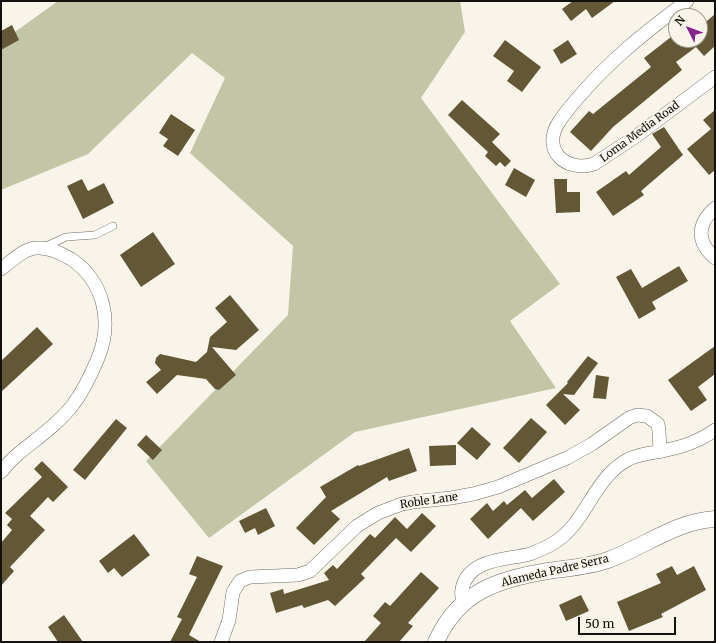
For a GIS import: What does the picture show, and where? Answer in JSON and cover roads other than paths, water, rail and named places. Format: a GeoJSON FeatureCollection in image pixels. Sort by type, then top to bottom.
{"type":"FeatureCollection","features":[{"type":"Feature","properties":{"kind":"street","name":"Loma Media Road"},"geometry":{"type":"LineString","coordinates":[[687,1],[645,32],[594,78],[559,121],[553,135],[552,142],[554,148],[562,159],[573,165],[586,167],[594,164],[635,137],[715,77]]}},
{"type":"Feature","properties":{"kind":"street"},"geometry":{"type":"LineString","coordinates":[[715,208],[706,217],[701,231],[701,238],[704,246],[715,258]]}},
{"type":"Feature","properties":{"kind":"street"},"geometry":{"type":"LineString","coordinates":[[1,269],[28,250],[42,248],[50,249],[63,254],[77,264],[93,280],[105,311],[106,327],[104,344],[98,358],[85,387],[72,406],[39,438],[17,455],[1,472]]}},
{"type":"Feature","properties":{"kind":"street","name":"Roble Lane"},"geometry":{"type":"LineString","coordinates":[[221,642],[230,620],[233,592],[240,581],[250,577],[298,574],[310,571],[357,526],[378,513],[402,504],[451,498],[498,487],[567,458],[592,444],[629,418],[637,415],[646,416],[658,424],[660,431],[660,451]]}},
{"type":"Feature","properties":{"kind":"street"},"geometry":{"type":"LineString","coordinates":[[463,604],[461,590],[466,577],[473,569],[496,560],[531,553],[556,542],[575,522],[606,477],[628,459],[638,455],[682,447],[696,442],[715,430]]}},
{"type":"Feature","properties":{"kind":"street","name":"Alameda Padre Serra"},"geometry":{"type":"LineString","coordinates":[[436,642],[448,619],[463,604],[476,594],[501,582],[524,576],[595,564],[627,552],[682,525],[699,520],[715,519]]}},
{"type":"Feature","properties":{"kind":"lane"},"geometry":{"type":"LineString","coordinates":[[42,248],[66,237],[95,235],[113,226]]}}]}
